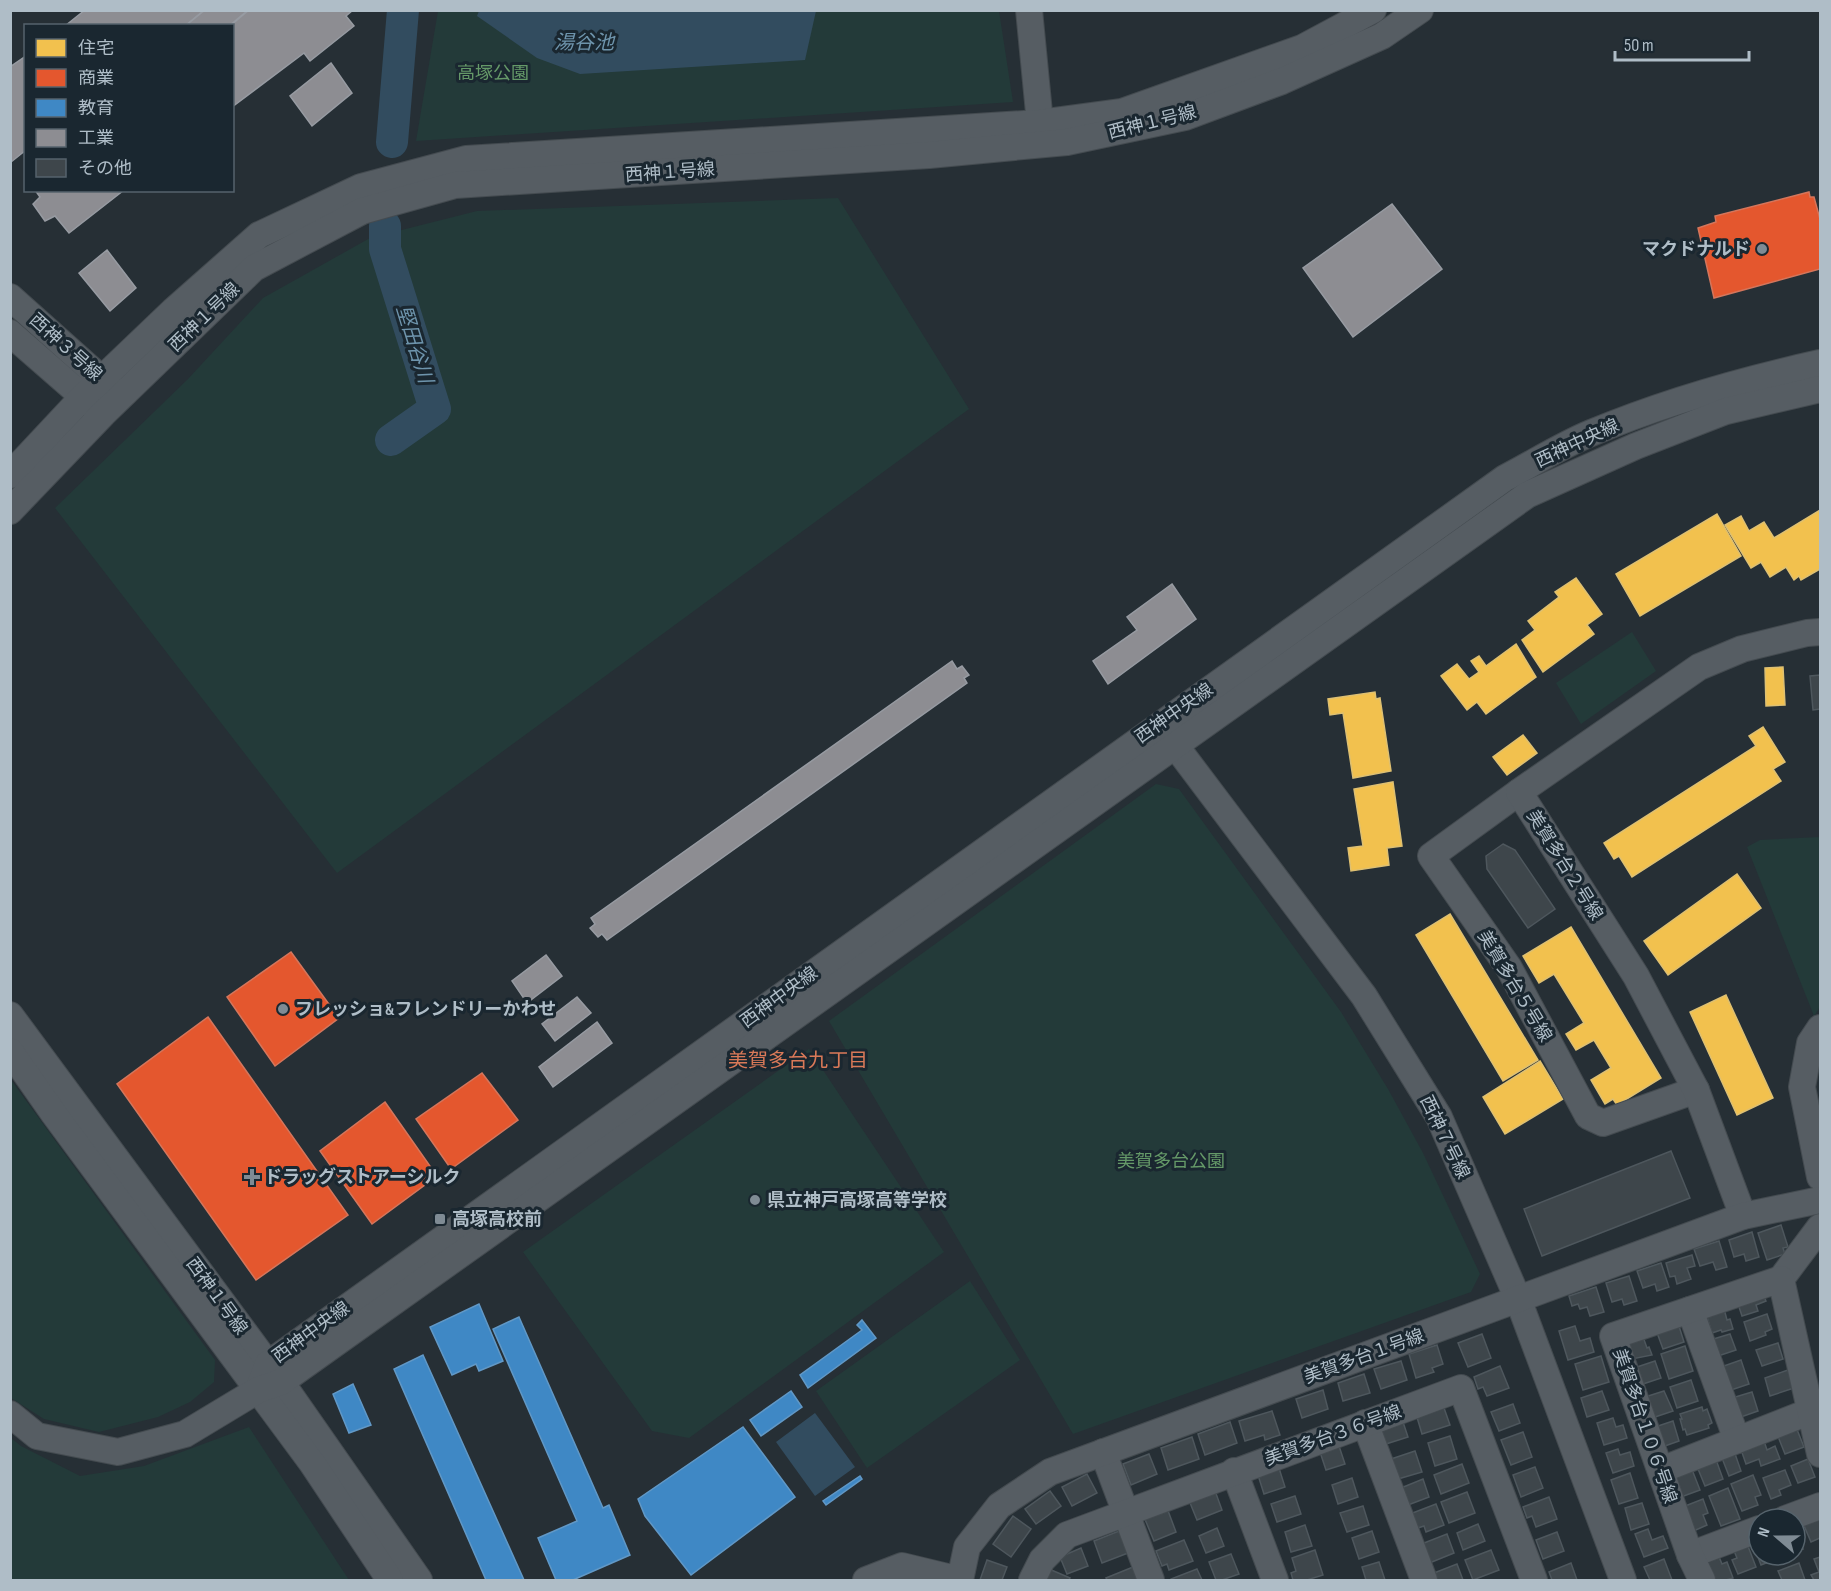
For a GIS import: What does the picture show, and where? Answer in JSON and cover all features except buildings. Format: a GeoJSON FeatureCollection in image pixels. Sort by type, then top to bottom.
{"type":"FeatureCollection","features":[{"type":"Feature","properties":{"kind":"street"},"geometry":{"type":"LineString","coordinates":[[1029,10],[1040,123]]}},
{"type":"Feature","properties":{"kind":"street","name":"西神１号線"},"geometry":{"type":"LineString","coordinates":[[10,475],[83,397],[173,311],[259,235],[361,187],[466,159],[1040,123],[1122,112],[1302,48],[1373,10]]}},
{"type":"Feature","properties":{"kind":"street","name":"西神１号線"},"geometry":{"type":"LineString","coordinates":[[10,511],[103,414],[254,268],[362,211],[454,185],[929,155],[1067,142],[1185,117],[1271,85],[1382,36],[1420,10]]}},
{"type":"Feature","properties":{"kind":"street","name":"西神３号線"},"geometry":{"type":"LineString","coordinates":[[10,297],[122,397]]}},
{"type":"Feature","properties":{"kind":"street","name":"西神３号線"},"geometry":{"type":"LineString","coordinates":[[10,333],[103,414]]}},
{"type":"Feature","properties":{"kind":"street","name":"西神中央線"},"geometry":{"type":"LineString","coordinates":[[269,1379],[1159,724],[1505,478],[1589,434],[1670,403],[1821,363]]}},
{"type":"Feature","properties":{"kind":"street","name":"西神中央線"},"geometry":{"type":"LineString","coordinates":[[269,1379],[1175,746],[1527,495],[1636,446],[1726,411],[1821,389]]}},
{"type":"Feature","properties":{"kind":"street","name":"美賀多台２号線"},"geometry":{"type":"LineString","coordinates":[[1743,1216],[1696,1090],[1636,976],[1519,792],[1699,667],[1742,649],[1807,633],[1821,632]]}},
{"type":"Feature","properties":{"kind":"street","name":"西神７号線"},"geometry":{"type":"LineString","coordinates":[[1159,724],[1370,1006],[1439,1117],[1518,1299],[1623,1581]]}},
{"type":"Feature","properties":{"kind":"street","name":"美賀多台５号線"},"geometry":{"type":"LineString","coordinates":[[1519,792],[1431,856],[1509,968],[1588,1116],[1603,1123],[1696,1090]]}},
{"type":"Feature","properties":{"kind":"street","name":"西神１号線"},"geometry":{"type":"LineString","coordinates":[[10,1015],[269,1379],[419,1581]]}},
{"type":"Feature","properties":{"kind":"street"},"geometry":{"type":"LineString","coordinates":[[1821,1028],[1810,1043],[1802,1088],[1821,1177]]}},
{"type":"Feature","properties":{"kind":"street","name":"西神１号線"},"geometry":{"type":"LineString","coordinates":[[10,1051],[54,1114],[269,1379],[312,1463],[390,1581]]}},
{"type":"Feature","properties":{"kind":"street","name":"美賀多台１号線"},"geometry":{"type":"LineString","coordinates":[[960,1581],[967,1547],[999,1506],[1050,1472],[1743,1216],[1821,1200]]}},
{"type":"Feature","properties":{"kind":"street"},"geometry":{"type":"LineString","coordinates":[[1821,1227],[1781,1279],[1821,1454]]}},
{"type":"Feature","properties":{"kind":"street","name":"美賀多台１０６号線"},"geometry":{"type":"LineString","coordinates":[[1702,1581],[1690,1555],[1613,1336],[1781,1279]]}},
{"type":"Feature","properties":{"kind":"street"},"geometry":{"type":"LineString","coordinates":[[1690,1310],[1737,1440]]}},
{"type":"Feature","properties":{"kind":"street"},"geometry":{"type":"LineString","coordinates":[[10,1414],[37,1436],[118,1452],[184,1434],[269,1379]]}},
{"type":"Feature","properties":{"kind":"street","name":"美賀多台３６号線"},"geometry":{"type":"LineString","coordinates":[[1032,1581],[1042,1560],[1067,1534],[1461,1388],[1534,1581]]}},
{"type":"Feature","properties":{"kind":"street"},"geometry":{"type":"LineString","coordinates":[[1661,1470],[1811,1411]]}},
{"type":"Feature","properties":{"kind":"street"},"geometry":{"type":"LineString","coordinates":[[1365,1423],[1424,1581]]}},
{"type":"Feature","properties":{"kind":"street"},"geometry":{"type":"LineString","coordinates":[[1103,1452],[1151,1581]]}},
{"type":"Feature","properties":{"kind":"street"},"geometry":{"type":"LineString","coordinates":[[1234,1471],[1275,1581]]}},
{"type":"Feature","properties":{"kind":"street"},"geometry":{"type":"LineString","coordinates":[[1690,1555],[1747,1534]]}},
{"type":"Feature","properties":{"kind":"street"},"geometry":{"type":"LineString","coordinates":[[866,1581],[902,1566],[960,1581]]}},
{"type":"Feature","properties":{"kind":"green space","name":"高塚公園"},"geometry":{"type":"Polygon","coordinates":[[[438,11],[999,11],[1013,102],[416,141],[438,11]]]}},
{"type":"Feature","properties":{"kind":"green space"},"geometry":{"type":"Polygon","coordinates":[[[838,198],[969,409],[337,873],[55,508],[188,379],[263,298],[370,238],[477,211],[838,198]]]}},
{"type":"Feature","properties":{"kind":"green space"},"geometry":{"type":"Polygon","coordinates":[[[1632,632],[1656,671],[1581,724],[1556,683],[1632,632]]]}},
{"type":"Feature","properties":{"kind":"green space","name":"美賀多台公園"},"geometry":{"type":"Polygon","coordinates":[[[1156,784],[1179,789],[1341,1012],[1388,1089],[1423,1153],[1480,1274],[1471,1292],[1073,1434],[829,1021],[1156,784]]]}},
{"type":"Feature","properties":{"kind":"green space"},"geometry":{"type":"Polygon","coordinates":[[[1820,837],[1820,1007],[1814,1016],[1747,847],[1760,840],[1820,837]]]}},
{"type":"Feature","properties":{"kind":"green space"},"geometry":{"type":"Polygon","coordinates":[[[809,1049],[944,1252],[689,1438],[652,1431],[523,1252],[809,1049]]]}},
{"type":"Feature","properties":{"kind":"green space"},"geometry":{"type":"Polygon","coordinates":[[[11,1080],[215,1360],[214,1382],[190,1402],[158,1417],[99,1432],[44,1419],[11,1398],[11,1080]]]}},
{"type":"Feature","properties":{"kind":"green space"},"geometry":{"type":"Polygon","coordinates":[[[970,1281],[1020,1360],[867,1468],[816,1391],[970,1281]]]}},
{"type":"Feature","properties":{"kind":"green space"},"geometry":{"type":"Polygon","coordinates":[[[249,1427],[349,1580],[11,1580],[11,1438],[21,1446],[80,1476],[144,1466],[249,1427]]]}},
{"type":"Feature","properties":{"kind":"water","name":"湯谷池"},"geometry":{"type":"Polygon","coordinates":[[[816,10],[805,60],[580,74],[537,58],[477,16],[479,11],[816,10]]]}},
{"type":"Feature","properties":{"kind":"water"},"geometry":{"type":"Polygon","coordinates":[[[815,1413],[855,1467],[815,1496],[776,1442],[815,1413]]]}},
{"type":"Feature","properties":{"kind":"waterway","name":"堅田谷川"},"geometry":{"type":"LineString","coordinates":[[392,142],[403,10]]}},
{"type":"Feature","properties":{"kind":"waterway","name":"堅田谷川"},"geometry":{"type":"LineString","coordinates":[[385,226],[385,249],[435,409],[391,440]]}},
{"type":"Feature","properties":{"kind":"place","name":"マクドナルド"},"geometry":{"type":"Point","coordinates":[1762,249]}},
{"type":"Feature","properties":{"kind":"place","name":"フレッショ&フレンドリーかわせ"},"geometry":{"type":"Point","coordinates":[283,1009]}},
{"type":"Feature","properties":{"kind":"place","name":"ドラッグストアーシルク"},"geometry":{"type":"Point","coordinates":[252,1177]}},
{"type":"Feature","properties":{"kind":"place","name":"県立神戸高塚高等学校"},"geometry":{"type":"Point","coordinates":[755,1200]}},
{"type":"Feature","properties":{"kind":"place","name":"高塚高校前"},"geometry":{"type":"Point","coordinates":[440,1219]}},
{"type":"Feature","properties":{"kind":"district","name":"美賀多台九丁目"},"geometry":{"type":"Point","coordinates":[798,1060]}}]}
